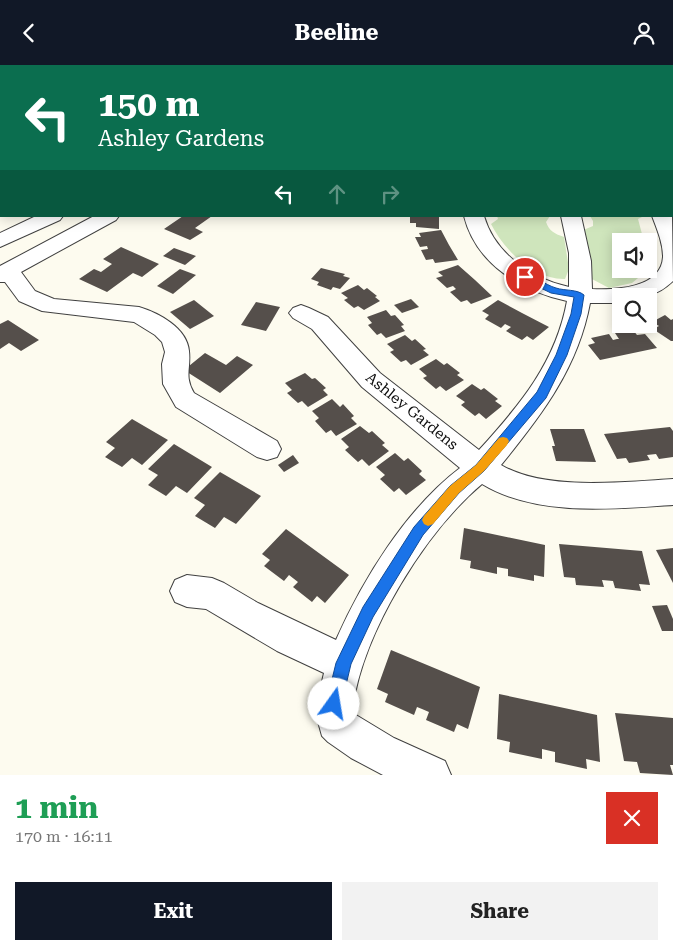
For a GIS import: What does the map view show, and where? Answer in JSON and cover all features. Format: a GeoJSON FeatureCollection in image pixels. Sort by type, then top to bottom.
{"type":"FeatureCollection","features":[{"type":"Feature","properties":{"kind":"street"},"geometry":{"type":"LineString","coordinates":[[0,241],[51,217]]}},
{"type":"Feature","properties":{"kind":"street"},"geometry":{"type":"LineString","coordinates":[[3,274],[107,217]]}},
{"type":"Feature","properties":{"kind":"street"},"geometry":{"type":"LineString","coordinates":[[474,217],[480,235],[505,263],[544,287],[579,295],[607,298],[644,291],[658,283],[666,275],[673,258],[670,235],[662,217]]}},
{"type":"Feature","properties":{"kind":"street"},"geometry":{"type":"LineString","coordinates":[[431,775],[416,770],[344,732],[335,720],[334,704],[344,663],[368,612],[418,531],[454,490],[480,468],[542,395],[562,355],[576,314],[581,276],[579,253],[570,217]]}},
{"type":"Feature","properties":{"kind":"street"},"geometry":{"type":"LineString","coordinates":[[3,274],[12,277],[27,296],[50,306],[139,315],[164,329],[174,339],[177,352],[175,364],[176,384],[185,400],[267,449]]}},
{"type":"Feature","properties":{"kind":"street","name":"Ashley Gardens"},"geometry":{"type":"LineString","coordinates":[[301,313],[320,323],[371,380],[480,468],[502,481],[531,490],[597,497],[673,492]]}},
{"type":"Feature","properties":{"kind":"street"},"geometry":{"type":"LineString","coordinates":[[187,591],[212,594],[246,615],[318,653],[344,663]]}},
{"type":"Feature","properties":{"kind":"green space"},"geometry":{"type":"Polygon","coordinates":[[[497,217],[549,217],[546,222],[549,228],[564,237],[569,269],[565,279],[553,278],[542,274],[521,262],[504,244],[491,224],[498,219],[497,217]]]}},
{"type":"Feature","properties":{"kind":"green space"},"geometry":{"type":"Polygon","coordinates":[[[591,217],[642,217],[638,219],[642,233],[612,233],[612,278],[638,278],[632,283],[609,288],[590,278],[581,231],[593,226],[591,217]]]}},
{"type":"Feature","properties":{"kind":"building"},"geometry":{"type":"Polygon","coordinates":[[[182,217],[211,217],[195,228],[203,232],[190,240],[164,229],[182,217]]]}},
{"type":"Feature","properties":{"kind":"building"},"geometry":{"type":"Polygon","coordinates":[[[410,217],[439,217],[439,229],[416,227],[416,223],[410,223],[410,217]]]}},
{"type":"Feature","properties":{"kind":"building"},"geometry":{"type":"Polygon","coordinates":[[[441,230],[458,260],[435,263],[433,259],[426,260],[421,250],[428,249],[427,246],[420,247],[415,237],[421,237],[419,233],[441,230]]]}},
{"type":"Feature","properties":{"kind":"building"},"geometry":{"type":"Polygon","coordinates":[[[121,247],[159,264],[142,277],[133,273],[107,292],[79,279],[94,269],[101,272],[112,264],[103,259],[121,247]]]}},
{"type":"Feature","properties":{"kind":"building"},"geometry":{"type":"Polygon","coordinates":[[[174,248],[196,256],[185,265],[163,256],[174,248]]]}},
{"type":"Feature","properties":{"kind":"building"},"geometry":{"type":"Polygon","coordinates":[[[458,265],[492,296],[471,304],[467,300],[461,302],[450,292],[456,289],[453,286],[447,288],[436,278],[443,276],[438,272],[458,265]]]}},
{"type":"Feature","properties":{"kind":"building"},"geometry":{"type":"Polygon","coordinates":[[[321,268],[345,274],[343,276],[350,278],[340,289],[333,287],[331,290],[317,285],[319,282],[311,279],[321,268]]]}},
{"type":"Feature","properties":{"kind":"building"},"geometry":{"type":"Polygon","coordinates":[[[180,269],[196,275],[173,294],[157,286],[180,269]]]}},
{"type":"Feature","properties":{"kind":"building"},"geometry":{"type":"Polygon","coordinates":[[[358,285],[364,290],[367,288],[380,301],[364,310],[358,306],[354,308],[344,300],[348,298],[341,293],[358,285]]]}},
{"type":"Feature","properties":{"kind":"building"},"geometry":{"type":"Polygon","coordinates":[[[411,299],[419,307],[402,313],[394,305],[411,299]]]}},
{"type":"Feature","properties":{"kind":"building"},"geometry":{"type":"Polygon","coordinates":[[[194,300],[214,316],[190,329],[170,312],[194,300]]]}},
{"type":"Feature","properties":{"kind":"building"},"geometry":{"type":"Polygon","coordinates":[[[498,300],[549,327],[533,340],[527,336],[522,340],[506,331],[511,327],[505,324],[501,328],[485,319],[489,315],[482,311],[498,300]]]}},
{"type":"Feature","properties":{"kind":"building"},"geometry":{"type":"Polygon","coordinates":[[[256,302],[280,307],[266,331],[241,325],[256,302]]]}},
{"type":"Feature","properties":{"kind":"building"},"geometry":{"type":"Polygon","coordinates":[[[386,310],[391,316],[395,315],[404,325],[401,326],[405,331],[386,338],[381,333],[377,335],[368,325],[372,323],[367,317],[386,310]]]}},
{"type":"Feature","properties":{"kind":"building"},"geometry":{"type":"Polygon","coordinates":[[[665,315],[671,320],[673,319],[673,341],[657,332],[657,327],[659,326],[657,325],[657,319],[665,315]]]}},
{"type":"Feature","properties":{"kind":"building"},"geometry":{"type":"Polygon","coordinates":[[[8,320],[39,340],[21,351],[9,343],[0,349],[0,324],[8,320]]]}},
{"type":"Feature","properties":{"kind":"building"},"geometry":{"type":"Polygon","coordinates":[[[615,333],[645,334],[657,348],[600,360],[588,345],[595,343],[591,338],[609,334],[613,340],[619,339],[615,333]]]}},
{"type":"Feature","properties":{"kind":"building"},"geometry":{"type":"Polygon","coordinates":[[[405,335],[412,341],[415,339],[426,349],[423,350],[429,355],[411,365],[406,360],[401,362],[390,352],[394,350],[387,344],[405,335]]]}},
{"type":"Feature","properties":{"kind":"building"},"geometry":{"type":"Polygon","coordinates":[[[205,353],[226,365],[237,356],[253,365],[220,393],[184,370],[205,353]]]}},
{"type":"Feature","properties":{"kind":"building"},"geometry":{"type":"Polygon","coordinates":[[[436,359],[444,365],[447,363],[460,373],[457,375],[464,380],[446,391],[440,386],[436,389],[423,378],[427,376],[419,369],[436,359]]]}},
{"type":"Feature","properties":{"kind":"building"},"geometry":{"type":"Polygon","coordinates":[[[305,373],[312,379],[315,378],[326,388],[323,390],[328,395],[308,407],[302,401],[298,403],[287,393],[292,390],[285,383],[305,373]]]}},
{"type":"Feature","properties":{"kind":"building"},"geometry":{"type":"Polygon","coordinates":[[[472,384],[481,390],[484,388],[498,399],[495,401],[502,406],[486,419],[479,413],[475,416],[461,405],[465,402],[456,396],[472,384]]]}},
{"type":"Feature","properties":{"kind":"building"},"geometry":{"type":"Polygon","coordinates":[[[332,399],[340,407],[343,404],[354,416],[351,418],[357,424],[336,436],[331,430],[326,433],[315,421],[319,418],[312,411],[332,399]]]}},
{"type":"Feature","properties":{"kind":"building"},"geometry":{"type":"Polygon","coordinates":[[[132,419],[168,440],[142,465],[132,458],[122,467],[105,457],[115,448],[106,442],[132,419]]]}},
{"type":"Feature","properties":{"kind":"building"},"geometry":{"type":"Polygon","coordinates":[[[360,426],[369,433],[372,431],[385,443],[382,445],[389,451],[369,466],[362,459],[358,462],[345,450],[349,447],[341,439],[360,426]]]}},
{"type":"Feature","properties":{"kind":"building"},"geometry":{"type":"Polygon","coordinates":[[[670,427],[673,431],[673,457],[659,459],[656,454],[647,455],[650,460],[629,463],[626,458],[617,459],[604,434],[670,427]]]}},
{"type":"Feature","properties":{"kind":"building"},"geometry":{"type":"Polygon","coordinates":[[[550,429],[584,429],[596,462],[556,461],[552,446],[555,446],[550,429]]]}},
{"type":"Feature","properties":{"kind":"building"},"geometry":{"type":"Polygon","coordinates":[[[174,444],[212,467],[187,493],[176,486],[166,496],[148,485],[158,475],[148,469],[174,444]]]}},
{"type":"Feature","properties":{"kind":"building"},"geometry":{"type":"Polygon","coordinates":[[[395,453],[404,461],[408,458],[422,471],[419,474],[426,480],[406,495],[399,488],[394,492],[380,479],[385,475],[376,467],[395,453]]]}},
{"type":"Feature","properties":{"kind":"building"},"geometry":{"type":"Polygon","coordinates":[[[293,455],[299,463],[284,472],[278,465],[293,455]]]}},
{"type":"Feature","properties":{"kind":"building"},"geometry":{"type":"Polygon","coordinates":[[[220,472],[261,496],[236,524],[224,517],[215,528],[195,516],[205,505],[194,498],[220,472]]]}},
{"type":"Feature","properties":{"kind":"building"},"geometry":{"type":"Polygon","coordinates":[[[464,528],[545,545],[544,577],[534,575],[534,581],[508,576],[508,569],[497,567],[497,574],[470,568],[471,561],[460,559],[464,528]]]}},
{"type":"Feature","properties":{"kind":"building"},"geometry":{"type":"Polygon","coordinates":[[[286,529],[349,575],[325,603],[317,596],[312,602],[293,587],[298,582],[289,575],[284,581],[264,566],[270,560],[262,554],[286,529]]]}},
{"type":"Feature","properties":{"kind":"building"},"geometry":{"type":"Polygon","coordinates":[[[559,544],[642,551],[650,585],[639,584],[641,591],[615,588],[613,581],[602,580],[604,587],[576,585],[575,578],[564,577],[559,544]]]}},
{"type":"Feature","properties":{"kind":"building"},"geometry":{"type":"Polygon","coordinates":[[[673,548],[673,583],[656,550],[673,548]]]}},
{"type":"Feature","properties":{"kind":"building"},"geometry":{"type":"Polygon","coordinates":[[[667,605],[673,619],[673,631],[662,631],[652,606],[667,605]]]}},
{"type":"Feature","properties":{"kind":"building"},"geometry":{"type":"Polygon","coordinates":[[[391,650],[480,687],[468,729],[457,724],[454,732],[426,720],[429,712],[417,707],[414,715],[385,702],[388,694],[377,689],[391,650]]]}},
{"type":"Feature","properties":{"kind":"building"},"geometry":{"type":"Polygon","coordinates":[[[499,694],[597,715],[600,762],[586,759],[587,769],[555,762],[555,752],[542,749],[542,759],[509,752],[510,742],[497,739],[499,694]]]}},
{"type":"Feature","properties":{"kind":"building"},"geometry":{"type":"Polygon","coordinates":[[[615,713],[673,718],[673,765],[670,765],[673,775],[640,773],[637,762],[624,761],[615,713]]]}},
{"type":"Feature","properties":{"kind":"slow traffic"},"geometry":{"type":"LineString","coordinates":[[428,520],[454,490],[480,468],[503,441]]}},
{"type":"Feature","properties":{"kind":"route"},"geometry":{"type":"LineString","coordinates":[[334,704],[344,663],[368,612],[418,531],[454,490],[480,468],[542,395],[562,355],[576,314],[579,295],[554,291],[525,277]]}}]}
